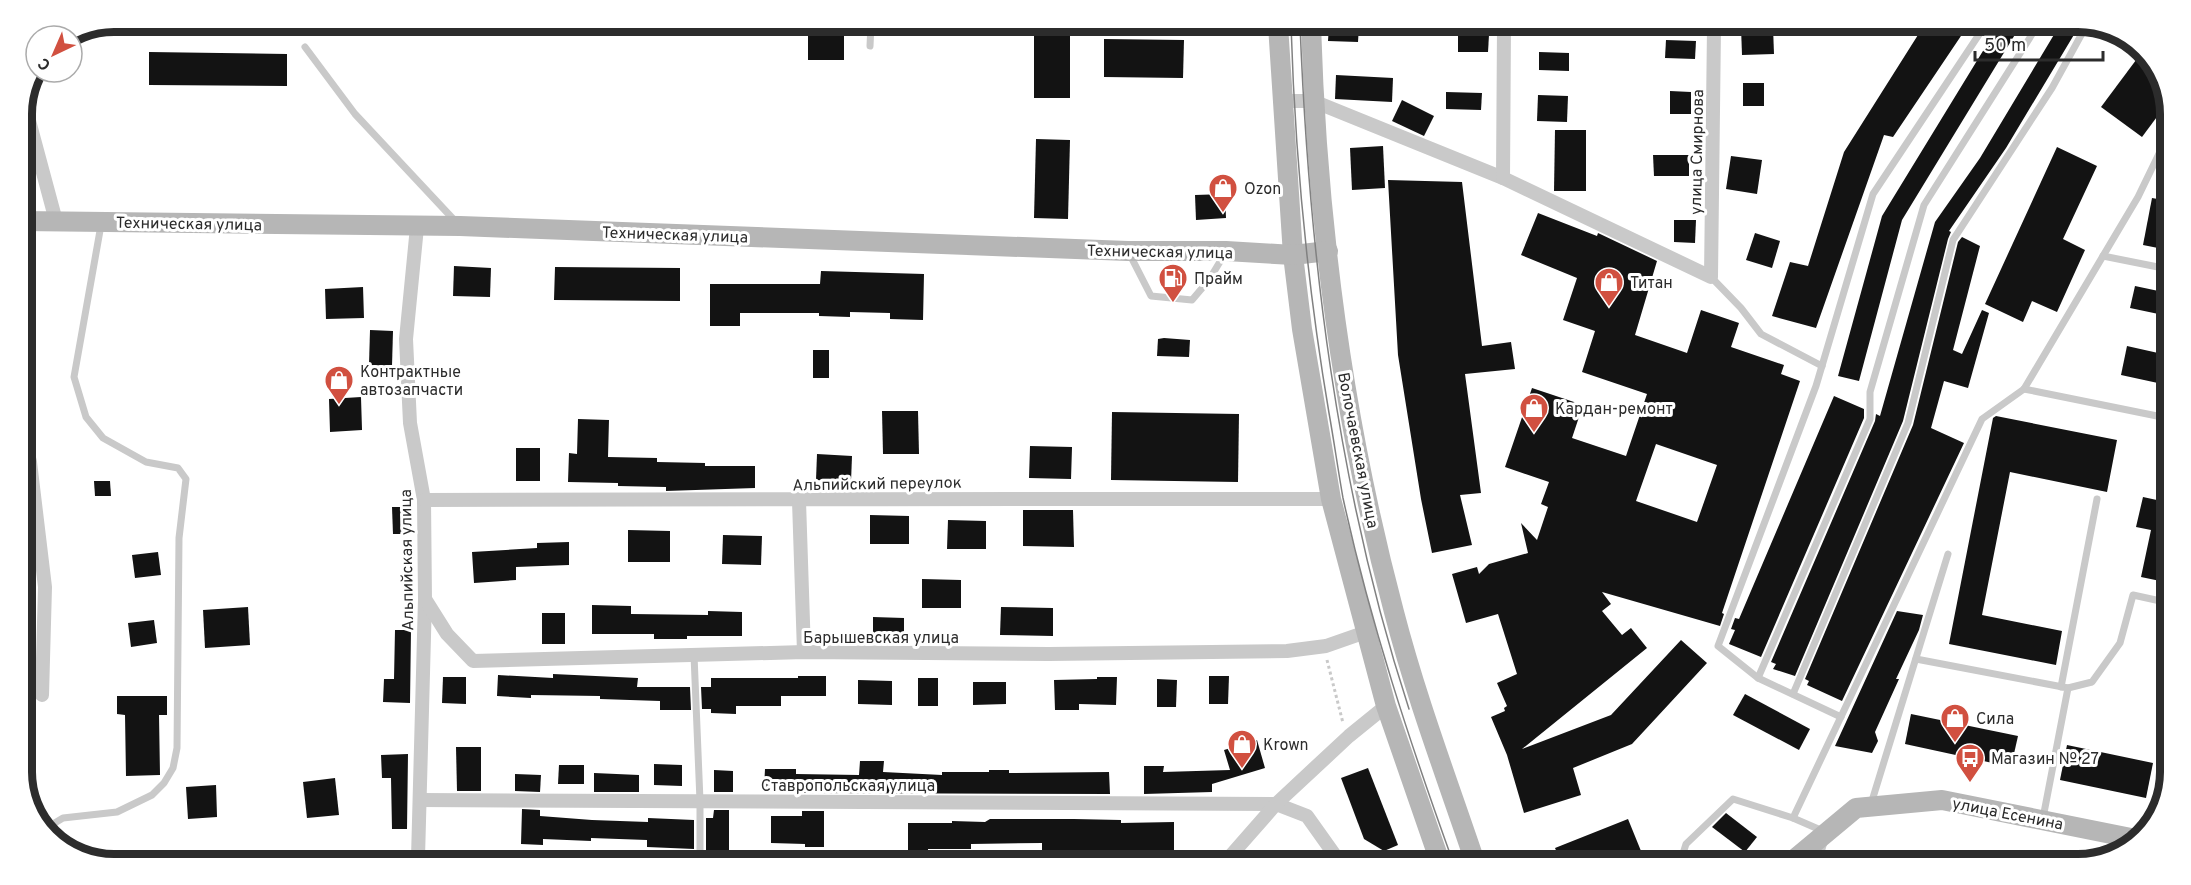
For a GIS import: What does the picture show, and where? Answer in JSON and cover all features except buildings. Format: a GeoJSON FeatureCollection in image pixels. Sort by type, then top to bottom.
{"type":"FeatureCollection","features":[{"type":"Feature","properties":{"kind":"main road","name":"Волочаевская улица"},"geometry":{"type":"LineString","coordinates":[[1278,32],[1293,255],[1302,329],[1331,499],[1386,706],[1437,854]]}},
{"type":"Feature","properties":{"kind":"main road","name":"Волочаевская улица"},"geometry":{"type":"LineString","coordinates":[[1311,32],[1313,101],[1335,323],[1360,472],[1394,612],[1417,692],[1472,854]]}},
{"type":"Feature","properties":{"kind":"main road","name":"Техническая улица"},"geometry":{"type":"LineString","coordinates":[[32,221],[460,226],[1128,251],[1226,251],[1293,255],[1328,251]]}},
{"type":"Feature","properties":{"kind":"main road","name":"улица Есенина"},"geometry":{"type":"LineString","coordinates":[[1801,854],[1856,808],[1942,800],[2126,837]]}},
{"type":"Feature","properties":{"kind":"street"},"geometry":{"type":"LineString","coordinates":[[1503,178],[1504,32]]}},
{"type":"Feature","properties":{"kind":"street","name":"улица Смирнова"},"geometry":{"type":"LineString","coordinates":[[1711,277],[1714,32]]}},
{"type":"Feature","properties":{"kind":"street"},"geometry":{"type":"LineString","coordinates":[[1282,101],[1313,101],[1503,178],[1711,277]]}},
{"type":"Feature","properties":{"kind":"street"},"geometry":{"type":"LineString","coordinates":[[32,132],[56,221]]}},
{"type":"Feature","properties":{"kind":"street","name":"Альпийская улица"},"geometry":{"type":"LineString","coordinates":[[417,227],[406,339],[410,423],[424,500],[425,599],[418,854]]}},
{"type":"Feature","properties":{"kind":"street"},"geometry":{"type":"LineString","coordinates":[[32,479],[45,587],[42,695]]}},
{"type":"Feature","properties":{"kind":"street","name":"Альпийский переулок"},"geometry":{"type":"LineString","coordinates":[[424,500],[1331,499]]}},
{"type":"Feature","properties":{"kind":"street"},"geometry":{"type":"LineString","coordinates":[[799,501],[804,652]]}},
{"type":"Feature","properties":{"kind":"street","name":"Барышевская улица"},"geometry":{"type":"LineString","coordinates":[[425,599],[447,634],[473,661],[804,652],[1049,654],[1287,651],[1326,646],[1365,632]]}},
{"type":"Feature","properties":{"kind":"street"},"geometry":{"type":"LineString","coordinates":[[1232,854],[1276,804],[1348,736],[1386,706]]}},
{"type":"Feature","properties":{"kind":"street","name":"Ставропольская улица"},"geometry":{"type":"LineString","coordinates":[[420,800],[1276,804]]}},
{"type":"Feature","properties":{"kind":"street"},"geometry":{"type":"LineString","coordinates":[[1276,804],[1307,816],[1334,854]]}},
{"type":"Feature","properties":{"kind":"lane"},"geometry":{"type":"LineString","coordinates":[[870,46],[871,32]]}},
{"type":"Feature","properties":{"kind":"lane"},"geometry":{"type":"LineString","coordinates":[[1841,717],[1758,678],[1718,646],[1822,366],[1873,194],[1981,32]]}},
{"type":"Feature","properties":{"kind":"lane"},"geometry":{"type":"LineString","coordinates":[[1758,678],[1870,418],[1870,392],[1924,205],[2033,32]]}},
{"type":"Feature","properties":{"kind":"lane"},"geometry":{"type":"LineString","coordinates":[[1793,694],[1908,423],[1953,240],[2052,88],[2083,32]]}},
{"type":"Feature","properties":{"kind":"lane"},"geometry":{"type":"LineString","coordinates":[[305,47],[355,114],[460,226]]}},
{"type":"Feature","properties":{"kind":"lane"},"geometry":{"type":"LineString","coordinates":[[1792,818],[1982,419],[2024,389],[2138,197],[2159,154]]}},
{"type":"Feature","properties":{"kind":"lane"},"geometry":{"type":"LineString","coordinates":[[52,825],[63,818],[117,812],[152,795],[165,783],[177,748],[178,538],[186,479],[178,468],[147,462],[103,438],[86,417],[74,377],[101,222]]}},
{"type":"Feature","properties":{"kind":"lane"},"geometry":{"type":"LineString","coordinates":[[1128,251],[1151,297],[1192,300],[1209,280],[1226,251]]}},
{"type":"Feature","properties":{"kind":"lane"},"geometry":{"type":"LineString","coordinates":[[2103,256],[2159,267]]}},
{"type":"Feature","properties":{"kind":"lane"},"geometry":{"type":"LineString","coordinates":[[1711,277],[1741,308],[1761,334],[1822,366]]}},
{"type":"Feature","properties":{"kind":"lane"},"geometry":{"type":"LineString","coordinates":[[2024,389],[2159,416]]}},
{"type":"Feature","properties":{"kind":"lane"},"geometry":{"type":"LineString","coordinates":[[2042,820],[2097,499]]}},
{"type":"Feature","properties":{"kind":"lane"},"geometry":{"type":"LineString","coordinates":[[1870,807],[1948,554]]}},
{"type":"Feature","properties":{"kind":"lane"},"geometry":{"type":"LineString","coordinates":[[1916,659],[2065,687],[2092,682],[2120,643],[2133,595],[2160,601]]}},
{"type":"Feature","properties":{"kind":"lane"},"geometry":{"type":"LineString","coordinates":[[694,654],[700,854]]}},
{"type":"Feature","properties":{"kind":"lane"},"geometry":{"type":"LineString","coordinates":[[1683,854],[1686,844],[1732,799],[1827,832],[1821,854]]}},
{"type":"Feature","properties":{"kind":"path"},"geometry":{"type":"LineString","coordinates":[[1326,646],[1329,671],[1340,717],[1348,736]]}},
{"type":"Feature","properties":{"kind":"tram line"},"geometry":{"type":"LineString","coordinates":[[1291,32],[1299,171],[1308,268],[1343,498],[1378,636],[1421,772],[1450,854]]}},
{"type":"Feature","properties":{"kind":"tram line"},"geometry":{"type":"LineString","coordinates":[[1300,32],[1311,198],[1319,284],[1331,371],[1345,457],[1363,542],[1384,626],[1409,709]]}},
{"type":"Feature","properties":{"kind":"place","name":"Ozon"},"geometry":{"type":"Point","coordinates":[1223,214]}},
{"type":"Feature","properties":{"kind":"place","name":"Прайм"},"geometry":{"type":"Point","coordinates":[1173,304]}},
{"type":"Feature","properties":{"kind":"place","name":"Титан"},"geometry":{"type":"Point","coordinates":[1609,308]}},
{"type":"Feature","properties":{"kind":"place","name":"Контрактные автозапчасти"},"geometry":{"type":"Point","coordinates":[339,406]}},
{"type":"Feature","properties":{"kind":"place","name":"Кардан-ремонт"},"geometry":{"type":"Point","coordinates":[1534,434]}},
{"type":"Feature","properties":{"kind":"place","name":"Сила"},"geometry":{"type":"Point","coordinates":[1955,744]}},
{"type":"Feature","properties":{"kind":"place","name":"Krown"},"geometry":{"type":"Point","coordinates":[1242,770]}},
{"type":"Feature","properties":{"kind":"place","name":"Магазин № 27"},"geometry":{"type":"Point","coordinates":[1970,784]}}]}
